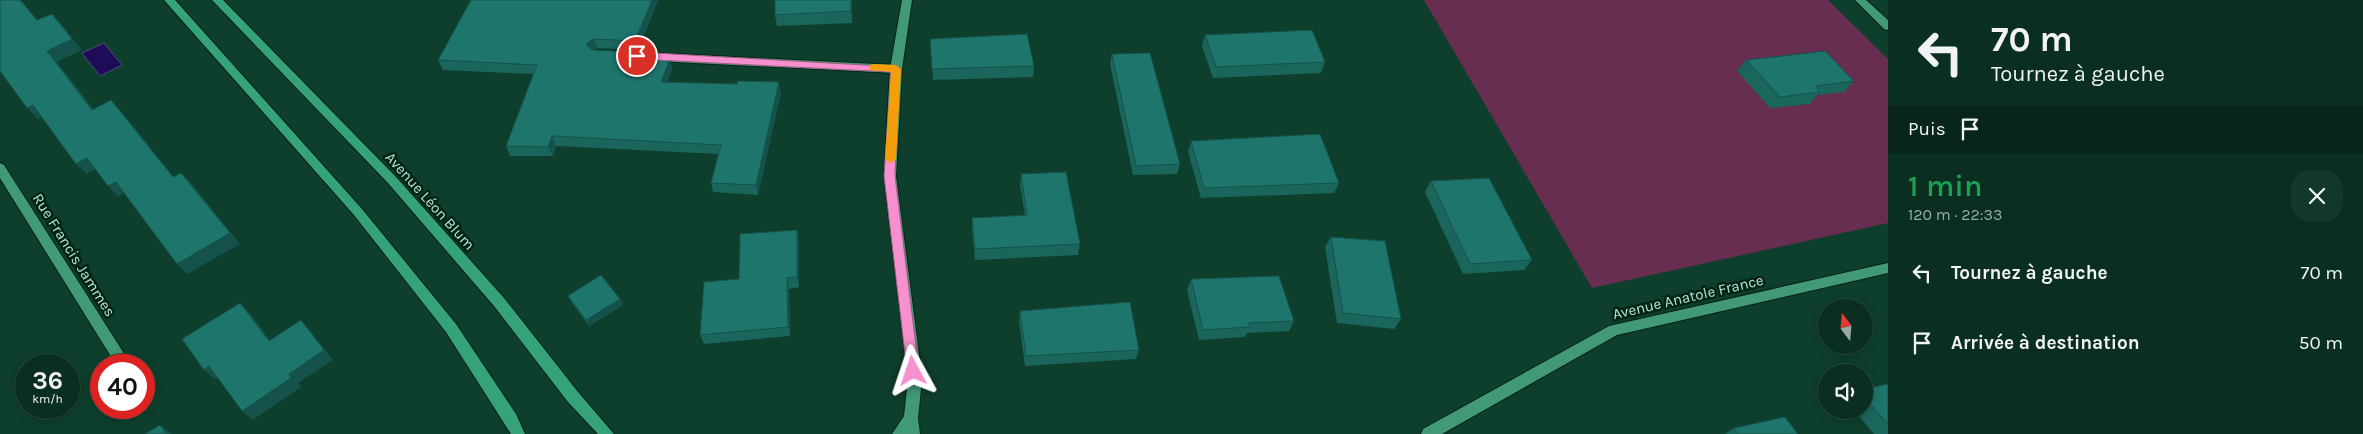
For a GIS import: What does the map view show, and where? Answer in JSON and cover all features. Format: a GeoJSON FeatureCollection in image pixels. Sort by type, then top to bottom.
{"type":"FeatureCollection","features":[{"type":"Feature","properties":{"kind":"main road"},"geometry":{"type":"LineString","coordinates":[[169,0],[358,212],[451,328],[511,419],[518,434]]}},
{"type":"Feature","properties":{"kind":"main road","name":"Avenue Léon Blum"},"geometry":{"type":"LineString","coordinates":[[218,0],[392,180],[498,302],[573,397],[606,434]]}},
{"type":"Feature","properties":{"kind":"street"},"geometry":{"type":"LineString","coordinates":[[907,0],[896,69],[890,176],[912,363],[914,388],[911,418],[912,434]]}},
{"type":"Feature","properties":{"kind":"street"},"geometry":{"type":"LineString","coordinates":[[1860,0],[1888,26]]}},
{"type":"Feature","properties":{"kind":"street"},"geometry":{"type":"LineString","coordinates":[[608,54],[896,69]]}},
{"type":"Feature","properties":{"kind":"street","name":"Rue Francis Jammes"},"geometry":{"type":"LineString","coordinates":[[0,168],[117,354]]}},
{"type":"Feature","properties":{"kind":"street","name":"Avenue Anatole France"},"geometry":{"type":"LineString","coordinates":[[1428,434],[1614,330],[1888,268]]}},
{"type":"Feature","properties":{"kind":"street"},"geometry":{"type":"LineString","coordinates":[[899,434],[911,418]]}},
{"type":"Feature","properties":{"kind":"shaded area"},"geometry":{"type":"Polygon","coordinates":[[[1424,0],[1828,0],[1888,59],[1888,223],[1592,288],[1424,0]]]}},
{"type":"Feature","properties":{"kind":"shaded area"},"geometry":{"type":"Polygon","coordinates":[[[104,43],[122,65],[100,76],[82,53],[104,43]]]}},
{"type":"Feature","properties":{"kind":"building"},"geometry":{"type":"Polygon","coordinates":[[[0,0],[20,0],[37,20],[52,14],[72,39],[47,51],[92,110],[111,100],[173,177],[181,173],[230,233],[177,264],[116,182],[108,186],[87,158],[76,164],[33,105],[27,108],[0,71],[0,0]]]}},
{"type":"Feature","properties":{"kind":"building"},"geometry":{"type":"Polygon","coordinates":[[[471,0],[652,0],[635,41],[594,39],[587,43],[587,46],[593,50],[631,52],[629,57],[670,59],[661,82],[737,84],[738,81],[779,82],[756,185],[711,183],[721,145],[552,136],[548,147],[506,146],[537,65],[438,60],[471,0]]]}},
{"type":"Feature","properties":{"kind":"building"},"geometry":{"type":"Polygon","coordinates":[[[775,0],[851,0],[851,11],[775,15],[775,0]]]}},
{"type":"Feature","properties":{"kind":"building"},"geometry":{"type":"Polygon","coordinates":[[[1312,30],[1325,62],[1216,67],[1205,35],[1312,30]]]}},
{"type":"Feature","properties":{"kind":"building"},"geometry":{"type":"Polygon","coordinates":[[[1027,34],[1034,66],[932,69],[930,39],[1027,34]]]}},
{"type":"Feature","properties":{"kind":"building"},"geometry":{"type":"Polygon","coordinates":[[[1825,51],[1854,81],[1816,86],[1820,92],[1780,97],[1746,60],[1825,51]]]}},
{"type":"Feature","properties":{"kind":"building"},"geometry":{"type":"Polygon","coordinates":[[[1150,53],[1180,164],[1136,166],[1112,54],[1150,53]]]}},
{"type":"Feature","properties":{"kind":"building"},"geometry":{"type":"Polygon","coordinates":[[[1320,134],[1339,183],[1204,188],[1191,141],[1320,134]]]}},
{"type":"Feature","properties":{"kind":"building"},"geometry":{"type":"Polygon","coordinates":[[[1066,172],[1080,244],[975,249],[972,218],[1027,215],[1021,174],[1066,172]]]}},
{"type":"Feature","properties":{"kind":"building"},"geometry":{"type":"Polygon","coordinates":[[[1489,178],[1532,260],[1470,264],[1431,181],[1489,178]]]}},
{"type":"Feature","properties":{"kind":"building"},"geometry":{"type":"Polygon","coordinates":[[[797,230],[797,277],[787,278],[788,327],[700,335],[704,282],[739,279],[740,234],[797,230]]]}},
{"type":"Feature","properties":{"kind":"building"},"geometry":{"type":"Polygon","coordinates":[[[1331,237],[1385,241],[1401,319],[1343,313],[1331,237]]]}},
{"type":"Feature","properties":{"kind":"building"},"geometry":{"type":"Polygon","coordinates":[[[601,275],[620,299],[586,320],[568,296],[601,275]]]}},
{"type":"Feature","properties":{"kind":"building"},"geometry":{"type":"Polygon","coordinates":[[[1279,276],[1294,321],[1249,323],[1250,327],[1203,330],[1191,279],[1279,276]]]}},
{"type":"Feature","properties":{"kind":"building"},"geometry":{"type":"Polygon","coordinates":[[[1130,302],[1139,350],[1026,356],[1020,311],[1130,302]]]}},
{"type":"Feature","properties":{"kind":"building"},"geometry":{"type":"Polygon","coordinates":[[[240,303],[269,341],[301,320],[324,350],[289,374],[291,378],[242,411],[209,366],[204,370],[182,339],[240,303]]]}},
{"type":"Feature","properties":{"kind":"building"},"geometry":{"type":"Polygon","coordinates":[[[1888,384],[1888,424],[1873,407],[1873,387],[1888,384]]]}},
{"type":"Feature","properties":{"kind":"building"},"geometry":{"type":"Polygon","coordinates":[[[1785,417],[1798,434],[1738,434],[1734,428],[1785,417]]]}},
{"type":"Feature","properties":{"kind":"building"},"geometry":{"type":"Polygon","coordinates":[[[160,425],[166,434],[145,434],[160,425]]]}},
{"type":"Feature","properties":{"kind":"slow traffic"},"geometry":{"type":"LineString","coordinates":[[874,68],[896,69],[891,159]]}},
{"type":"Feature","properties":{"kind":"route"},"geometry":{"type":"LineString","coordinates":[[637,56],[896,69],[890,176],[913,371]]}}]}
